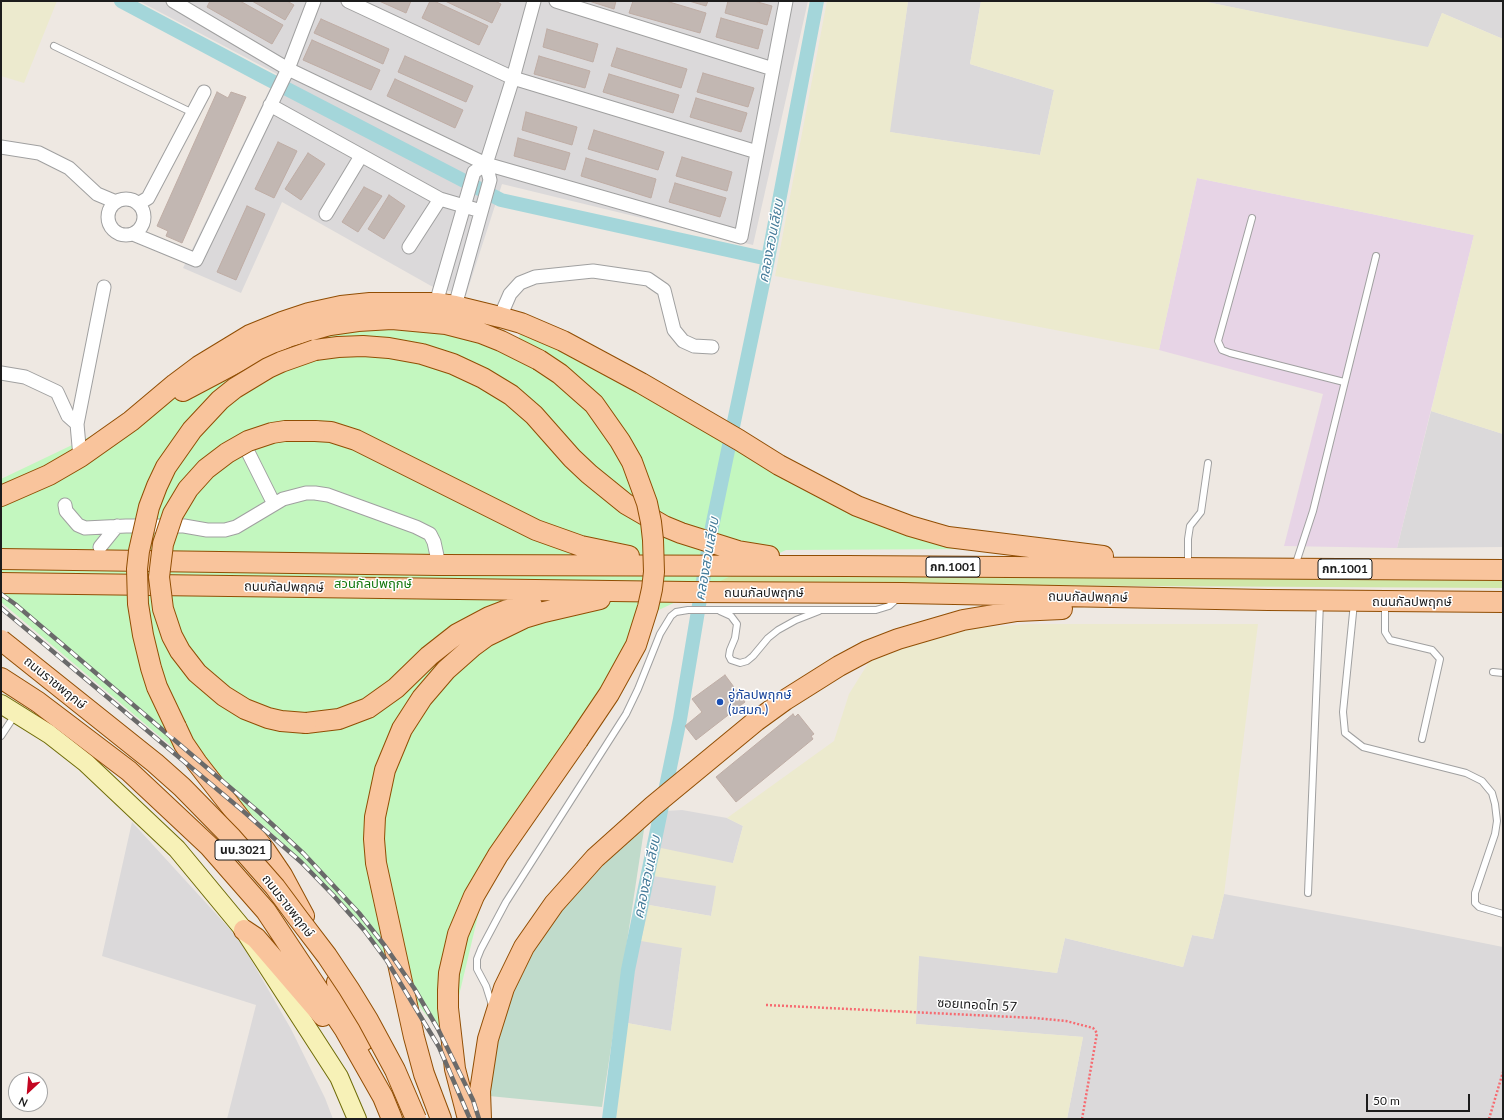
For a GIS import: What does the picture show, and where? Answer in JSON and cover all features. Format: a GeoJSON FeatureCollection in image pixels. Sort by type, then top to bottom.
{"type":"FeatureCollection","features":[{"type":"Feature","properties":{"kind":"main road"},"geometry":{"type":"LineString","coordinates":[[1,496],[49,475],[80,457],[131,421],[175,384],[205,362],[250,335],[310,313],[342,306],[370,303],[446,304],[521,323],[563,341],[641,383],[779,465],[856,506],[910,526],[964,540],[1188,568]]}},
{"type":"Feature","properties":{"kind":"main road"},"geometry":{"type":"LineString","coordinates":[[131,421],[200,381],[272,344],[304,332],[345,323],[392,319],[446,324],[481,333],[539,360],[578,388],[594,404],[607,421],[632,462],[645,496],[651,522],[654,551],[654,572],[649,601],[643,626],[636,645],[620,676],[578,740],[498,854],[474,896],[458,934],[449,973],[448,1008],[456,1069],[468,1119]]}},
{"type":"Feature","properties":{"kind":"main road"},"geometry":{"type":"LineString","coordinates":[[383,1097],[372,1063],[352,1015],[325,957],[296,901],[265,850],[197,763],[184,744],[157,687],[151,668],[143,635],[138,604],[137,569],[139,551],[149,507],[157,486],[166,467],[192,430],[220,400],[235,388],[268,368],[315,350],[363,346],[389,348],[422,354],[452,364],[483,378],[511,395],[534,415],[572,458],[616,496],[626,504],[664,526],[720,546],[758,555],[846,566]]}},
{"type":"Feature","properties":{"kind":"main road"},"geometry":{"type":"LineString","coordinates":[[631,592],[528,606],[489,616],[457,634],[442,645],[396,688],[368,708],[339,719],[306,723],[274,719],[245,709],[224,696],[197,673],[180,651],[172,636],[163,608],[159,577],[163,544],[173,514],[188,489],[206,469],[227,453],[248,441],[279,432],[315,431],[331,432],[356,440],[512,518],[560,539],[605,552],[685,565]]}},
{"type":"Feature","properties":{"kind":"main road","name":"ถนนกัลปพฤกษ์"},"geometry":{"type":"LineString","coordinates":[[1,559],[439,565],[1503,570]]}},
{"type":"Feature","properties":{"kind":"main road","name":"ถนนกัลปพฤกษ์"},"geometry":{"type":"LineString","coordinates":[[1,583],[631,592],[711,604],[902,594],[1386,602],[1503,602]]}},
{"type":"Feature","properties":{"kind":"main road"},"geometry":{"type":"LineString","coordinates":[[441,1119],[424,1074],[414,1037],[376,863],[374,839],[375,817],[385,770],[402,729],[422,698],[446,670],[487,636],[524,618],[631,592]]}},
{"type":"Feature","properties":{"kind":"main road"},"geometry":{"type":"LineString","coordinates":[[482,1119],[480,1091],[488,1039],[504,988],[524,947],[554,904],[595,858],[653,806],[756,721],[813,682],[867,652],[898,639],[964,620],[1017,611],[1169,606],[1268,600]]}},
{"type":"Feature","properties":{"kind":"main road","name":"ถนนราชพฤกษ์"},"geometry":{"type":"LineString","coordinates":[[1,640],[155,763],[201,806],[232,838],[275,887],[327,956],[368,1020],[395,1070],[416,1119]]}},
{"type":"Feature","properties":{"kind":"main road","name":"ถนนราชพฤกษ์"},"geometry":{"type":"LineString","coordinates":[[1,678],[38,702],[129,770],[209,846],[266,912],[345,1030],[383,1097],[392,1119]]}},
{"type":"Feature","properties":{"kind":"main road"},"geometry":{"type":"LineString","coordinates":[[1,704],[49,734],[86,763],[177,849],[244,930],[339,1077],[357,1119]]}},
{"type":"Feature","properties":{"kind":"main road"},"geometry":{"type":"LineString","coordinates":[[244,930],[256,938],[322,1016],[345,1030]]}},
{"type":"Feature","properties":{"kind":"street"},"geometry":{"type":"LineString","coordinates":[[172,1],[285,74],[486,164],[741,237],[786,1]]}},
{"type":"Feature","properties":{"kind":"street"},"geometry":{"type":"LineString","coordinates":[[133,234],[142,226],[144,220],[142,209],[138,204],[128,199],[116,202],[108,211],[107,217],[111,229],[116,233],[122,235],[133,234],[196,260],[285,74],[314,1]]}},
{"type":"Feature","properties":{"kind":"street"},"geometry":{"type":"LineString","coordinates":[[348,1],[513,78],[757,152]]}},
{"type":"Feature","properties":{"kind":"street"},"geometry":{"type":"LineString","coordinates":[[446,304],[483,206],[490,180],[486,164],[513,78],[534,1]]}},
{"type":"Feature","properties":{"kind":"street"},"geometry":{"type":"LineString","coordinates":[[556,1],[773,69]]}},
{"type":"Feature","properties":{"kind":"street"},"geometry":{"type":"LineString","coordinates":[[138,204],[148,198],[204,92]]}},
{"type":"Feature","properties":{"kind":"street"},"geometry":{"type":"LineString","coordinates":[[270,105],[440,199],[465,200],[483,206]]}},
{"type":"Feature","properties":{"kind":"street"},"geometry":{"type":"LineString","coordinates":[[1,147],[39,153],[69,168],[97,194],[116,202]]}},
{"type":"Feature","properties":{"kind":"street"},"geometry":{"type":"LineString","coordinates":[[326,214],[361,156]]}},
{"type":"Feature","properties":{"kind":"street"},"geometry":{"type":"LineString","coordinates":[[446,304],[465,200],[474,172],[486,164]]}},
{"type":"Feature","properties":{"kind":"street"},"geometry":{"type":"LineString","coordinates":[[409,247],[440,199]]}},
{"type":"Feature","properties":{"kind":"street"},"geometry":{"type":"LineString","coordinates":[[500,317],[510,294],[520,283],[535,277],[593,271],[601,272],[648,279],[664,290],[674,330],[683,341],[694,346],[712,348]]}},
{"type":"Feature","properties":{"kind":"street"},"geometry":{"type":"LineString","coordinates":[[80,457],[77,424],[104,288]]}},
{"type":"Feature","properties":{"kind":"street"},"geometry":{"type":"LineString","coordinates":[[1,372],[25,377],[57,392],[68,416],[77,424]]}},
{"type":"Feature","properties":{"kind":"street"},"geometry":{"type":"LineString","coordinates":[[248,452],[274,504]]}},
{"type":"Feature","properties":{"kind":"street"},"geometry":{"type":"LineString","coordinates":[[65,505],[66,511],[78,525],[82,527],[184,526],[207,530],[225,530],[236,527],[283,499],[315,493],[328,495],[416,527],[430,534],[434,542],[439,565]]}},
{"type":"Feature","properties":{"kind":"street"},"geometry":{"type":"LineString","coordinates":[[100,547],[117,526]]}},
{"type":"Feature","properties":{"kind":"lane"},"geometry":{"type":"LineString","coordinates":[[54,46],[193,113]]}},
{"type":"Feature","properties":{"kind":"lane"},"geometry":{"type":"LineString","coordinates":[[1252,218],[1218,341],[1222,350],[1230,354],[1344,382]]}},
{"type":"Feature","properties":{"kind":"lane"},"geometry":{"type":"LineString","coordinates":[[1294,569],[1313,511],[1376,256]]}},
{"type":"Feature","properties":{"kind":"lane"},"geometry":{"type":"LineString","coordinates":[[1188,568],[1188,539],[1190,526],[1201,512],[1208,463]]}},
{"type":"Feature","properties":{"kind":"lane"},"geometry":{"type":"LineString","coordinates":[[711,604],[822,610],[880,610],[889,606],[902,594]]}},
{"type":"Feature","properties":{"kind":"lane"},"geometry":{"type":"LineString","coordinates":[[495,1016],[491,998],[477,969],[477,959],[480,949],[506,902],[626,714],[638,689],[657,641],[668,621],[688,601]]}},
{"type":"Feature","properties":{"kind":"lane"},"geometry":{"type":"LineString","coordinates":[[1308,893],[1320,601]]}},
{"type":"Feature","properties":{"kind":"lane"},"geometry":{"type":"LineString","coordinates":[[1354,601],[1343,712],[1345,733],[1363,747],[1466,773],[1482,781],[1492,793],[1497,821],[1495,834],[1475,893],[1475,903],[1479,907],[1503,914]]}},
{"type":"Feature","properties":{"kind":"lane"},"geometry":{"type":"LineString","coordinates":[[1386,602],[1384,626],[1385,632],[1390,640],[1432,650],[1440,659],[1422,739]]}},
{"type":"Feature","properties":{"kind":"lane"},"geometry":{"type":"LineString","coordinates":[[711,604],[734,619],[737,624],[737,631],[729,656],[731,660],[740,663],[747,661],[753,656],[768,638],[778,630],[796,620],[822,610]]}},
{"type":"Feature","properties":{"kind":"lane"},"geometry":{"type":"LineString","coordinates":[[1493,672],[1503,673]]}},
{"type":"Feature","properties":{"kind":"lane"},"geometry":{"type":"LineString","coordinates":[[1,736],[16,713]]}},
{"type":"Feature","properties":{"kind":"path","name":"ซอยเทอดไท 57"},"geometry":{"type":"LineString","coordinates":[[766,1004],[1035,1018],[1066,1021],[1093,1028],[1097,1033],[1082,1119]]}},
{"type":"Feature","properties":{"kind":"path"},"geometry":{"type":"LineString","coordinates":[[1489,1119],[1503,1072]]}},
{"type":"Feature","properties":{"kind":"shaded area"},"geometry":{"type":"Polygon","coordinates":[[[1,1],[57,1],[24,83],[1,76],[1,1]]]}},
{"type":"Feature","properties":{"kind":"shaded area"},"geometry":{"type":"Polygon","coordinates":[[[139,1],[808,1],[753,245],[502,184],[466,295],[433,287],[282,202],[241,293],[183,268],[277,74],[139,1]]]}},
{"type":"Feature","properties":{"kind":"shaded area"},"geometry":{"type":"Polygon","coordinates":[[[827,1],[908,1],[890,132],[1040,155],[1054,90],[970,64],[981,1],[1202,1],[1428,47],[1442,13],[1503,39],[1503,434],[1431,411],[1474,235],[1197,178],[1159,350],[775,276],[827,1]]]}},
{"type":"Feature","properties":{"kind":"shaded area"},"geometry":{"type":"Polygon","coordinates":[[[908,1],[981,1],[970,64],[1054,90],[1040,155],[889,132],[908,1]]]}},
{"type":"Feature","properties":{"kind":"shaded area"},"geometry":{"type":"Polygon","coordinates":[[[1202,1],[1503,1],[1503,39],[1442,13],[1428,48],[1202,1]]]}},
{"type":"Feature","properties":{"kind":"shaded area"},"geometry":{"type":"Polygon","coordinates":[[[1197,178],[1474,235],[1397,548],[1284,546],[1323,394],[1159,350],[1197,178]]]}},
{"type":"Feature","properties":{"kind":"shaded area"},"geometry":{"type":"Polygon","coordinates":[[[1431,411],[1503,434],[1503,547],[1397,548],[1431,411]]]}},
{"type":"Feature","properties":{"kind":"shaded area"},"geometry":{"type":"Polygon","coordinates":[[[1028,624],[1258,624],[1224,894],[1213,939],[1192,935],[1183,967],[1065,938],[1057,973],[919,956],[916,1024],[1083,1037],[1067,1119],[616,1119],[627,1023],[671,1031],[682,948],[641,941],[649,905],[711,916],[716,886],[653,876],[661,848],[733,863],[743,826],[727,818],[834,741],[849,694],[869,662],[915,644],[975,628],[1028,624]]]}},
{"type":"Feature","properties":{"kind":"shaded area"},"geometry":{"type":"Polygon","coordinates":[[[682,810],[727,818],[743,826],[733,863],[717,886],[711,916],[649,905],[682,948],[671,1031],[627,1023],[636,941],[665,811],[682,810]]]}},
{"type":"Feature","properties":{"kind":"shaded area"},"geometry":{"type":"Polygon","coordinates":[[[132,822],[239,939],[291,1029],[325,1098],[333,1119],[227,1119],[256,1005],[102,956],[132,822]]]}},
{"type":"Feature","properties":{"kind":"shaded area"},"geometry":{"type":"Polygon","coordinates":[[[1224,894],[1503,947],[1503,1119],[1067,1119],[1083,1037],[915,1024],[919,955],[1057,973],[1065,938],[1183,967],[1192,935],[1213,939],[1224,894]]]}},
{"type":"Feature","properties":{"kind":"green space","name":"สวนกัลปพฤกษ์"},"geometry":{"type":"Polygon","coordinates":[[[521,323],[781,462],[972,549],[786,550],[646,616],[487,878],[451,1029],[450,1044],[419,1006],[356,918],[298,857],[242,806],[1,602],[1,479],[317,328],[460,332],[518,349],[521,323]]]}},
{"type":"Feature","properties":{"kind":"green space"},"geometry":{"type":"Polygon","coordinates":[[[1,565],[1503,579],[1503,588],[963,585],[1,575],[1,565]]]}},
{"type":"Feature","properties":{"kind":"green space"},"geometry":{"type":"Polygon","coordinates":[[[645,823],[602,1107],[489,1096],[497,1033],[519,970],[535,939],[581,888],[645,823]]]}},
{"type":"Feature","properties":{"kind":"building"},"geometry":{"type":"Polygon","coordinates":[[[210,1],[240,1],[283,25],[272,44],[207,7],[210,1]]]}},
{"type":"Feature","properties":{"kind":"building"},"geometry":{"type":"Polygon","coordinates":[[[252,1],[287,1],[294,5],[285,20],[252,1]]]}},
{"type":"Feature","properties":{"kind":"building"},"geometry":{"type":"Polygon","coordinates":[[[379,1],[411,1],[406,13],[379,1]]]}},
{"type":"Feature","properties":{"kind":"building"},"geometry":{"type":"Polygon","coordinates":[[[430,1],[434,1],[488,26],[479,45],[422,18],[430,1]]]}},
{"type":"Feature","properties":{"kind":"building"},"geometry":{"type":"Polygon","coordinates":[[[445,1],[495,1],[501,4],[492,23],[445,1]]]}},
{"type":"Feature","properties":{"kind":"building"},"geometry":{"type":"Polygon","coordinates":[[[589,1],[616,1],[614,9],[589,1]]]}},
{"type":"Feature","properties":{"kind":"building"},"geometry":{"type":"Polygon","coordinates":[[[633,1],[666,1],[706,13],[700,33],[629,13],[633,1]]]}},
{"type":"Feature","properties":{"kind":"building"},"geometry":{"type":"Polygon","coordinates":[[[689,1],[708,1],[706,6],[689,1]]]}},
{"type":"Feature","properties":{"kind":"building"},"geometry":{"type":"Polygon","coordinates":[[[728,1],[754,1],[772,6],[767,25],[725,13],[728,1]]]}},
{"type":"Feature","properties":{"kind":"building"},"geometry":{"type":"Polygon","coordinates":[[[721,18],[763,30],[758,49],[716,37],[721,18]]]}},
{"type":"Feature","properties":{"kind":"building"},"geometry":{"type":"Polygon","coordinates":[[[321,19],[389,49],[383,64],[314,33],[321,19]]]}},
{"type":"Feature","properties":{"kind":"building"},"geometry":{"type":"Polygon","coordinates":[[[547,29],[598,44],[593,62],[543,47],[547,29]]]}},
{"type":"Feature","properties":{"kind":"building"},"geometry":{"type":"Polygon","coordinates":[[[312,40],[380,70],[371,90],[303,60],[312,40]]]}},
{"type":"Feature","properties":{"kind":"building"},"geometry":{"type":"Polygon","coordinates":[[[617,48],[687,69],[681,88],[611,66],[617,48]]]}},
{"type":"Feature","properties":{"kind":"building"},"geometry":{"type":"Polygon","coordinates":[[[405,56],[473,86],[466,102],[398,72],[405,56]]]}},
{"type":"Feature","properties":{"kind":"building"},"geometry":{"type":"Polygon","coordinates":[[[539,56],[590,71],[585,88],[534,74],[539,56]]]}},
{"type":"Feature","properties":{"kind":"building"},"geometry":{"type":"Polygon","coordinates":[[[703,73],[754,88],[748,107],[697,92],[703,73]]]}},
{"type":"Feature","properties":{"kind":"building"},"geometry":{"type":"Polygon","coordinates":[[[609,74],[679,95],[673,113],[603,92],[609,74]]]}},
{"type":"Feature","properties":{"kind":"building"},"geometry":{"type":"Polygon","coordinates":[[[395,79],[463,110],[455,128],[387,96],[395,79]]]}},
{"type":"Feature","properties":{"kind":"building"},"geometry":{"type":"Polygon","coordinates":[[[217,92],[228,98],[231,92],[246,97],[182,243],[166,236],[168,231],[157,226],[217,92]]]}},
{"type":"Feature","properties":{"kind":"building"},"geometry":{"type":"Polygon","coordinates":[[[696,98],[747,113],[741,132],[690,117],[696,98]]]}},
{"type":"Feature","properties":{"kind":"building"},"geometry":{"type":"Polygon","coordinates":[[[526,112],[577,127],[572,145],[522,130],[526,112]]]}},
{"type":"Feature","properties":{"kind":"building"},"geometry":{"type":"Polygon","coordinates":[[[594,130],[664,152],[658,170],[588,149],[594,130]]]}},
{"type":"Feature","properties":{"kind":"building"},"geometry":{"type":"Polygon","coordinates":[[[518,138],[570,153],[565,170],[514,156],[518,138]]]}},
{"type":"Feature","properties":{"kind":"building"},"geometry":{"type":"Polygon","coordinates":[[[278,142],[297,151],[274,198],[255,189],[278,142]]]}},
{"type":"Feature","properties":{"kind":"building"},"geometry":{"type":"Polygon","coordinates":[[[308,153],[325,164],[301,200],[285,189],[308,153]]]}},
{"type":"Feature","properties":{"kind":"building"},"geometry":{"type":"Polygon","coordinates":[[[682,157],[732,172],[727,191],[676,176],[682,157]]]}},
{"type":"Feature","properties":{"kind":"building"},"geometry":{"type":"Polygon","coordinates":[[[586,158],[656,179],[651,198],[581,176],[586,158]]]}},
{"type":"Feature","properties":{"kind":"building"},"geometry":{"type":"Polygon","coordinates":[[[675,183],[726,198],[720,217],[669,202],[675,183]]]}},
{"type":"Feature","properties":{"kind":"building"},"geometry":{"type":"Polygon","coordinates":[[[364,187],[382,196],[358,232],[342,222],[364,187]]]}},
{"type":"Feature","properties":{"kind":"building"},"geometry":{"type":"Polygon","coordinates":[[[389,195],[405,206],[384,239],[368,229],[389,195]]]}},
{"type":"Feature","properties":{"kind":"building"},"geometry":{"type":"Polygon","coordinates":[[[247,206],[265,214],[236,280],[217,272],[247,206]]]}},
{"type":"Feature","properties":{"kind":"building"},"geometry":{"type":"Polygon","coordinates":[[[725,675],[745,702],[696,740],[685,726],[702,712],[692,699],[725,675]]]}},
{"type":"Feature","properties":{"kind":"building"},"geometry":{"type":"Polygon","coordinates":[[[793,714],[795,717],[798,714],[814,734],[811,736],[813,739],[736,802],[716,777],[793,714]]]}},
{"type":"Feature","properties":{"kind":"waterway"},"geometry":{"type":"LineString","coordinates":[[121,1],[501,200],[768,259]]}},
{"type":"Feature","properties":{"kind":"waterway","name":"คลองสวนเลียบ"},"geometry":{"type":"LineString","coordinates":[[609,1119],[628,970],[680,719],[712,527],[768,259],[817,1]]}},
{"type":"Feature","properties":{"kind":"railway"},"geometry":{"type":"LineString","coordinates":[[1,594],[15,604],[260,813],[304,854],[359,913],[385,946],[414,988],[438,1029],[473,1100],[479,1119]]}},
{"type":"Feature","properties":{"kind":"railway"},"geometry":{"type":"LineString","coordinates":[[1,608],[243,811],[301,862],[333,895],[364,930],[387,961],[439,1047],[470,1119]]}},
{"type":"Feature","properties":{"kind":"place","name":"อู่กัลปพฤกษ์ (ขสมก.)"},"geometry":{"type":"Point","coordinates":[720,702]}}]}
